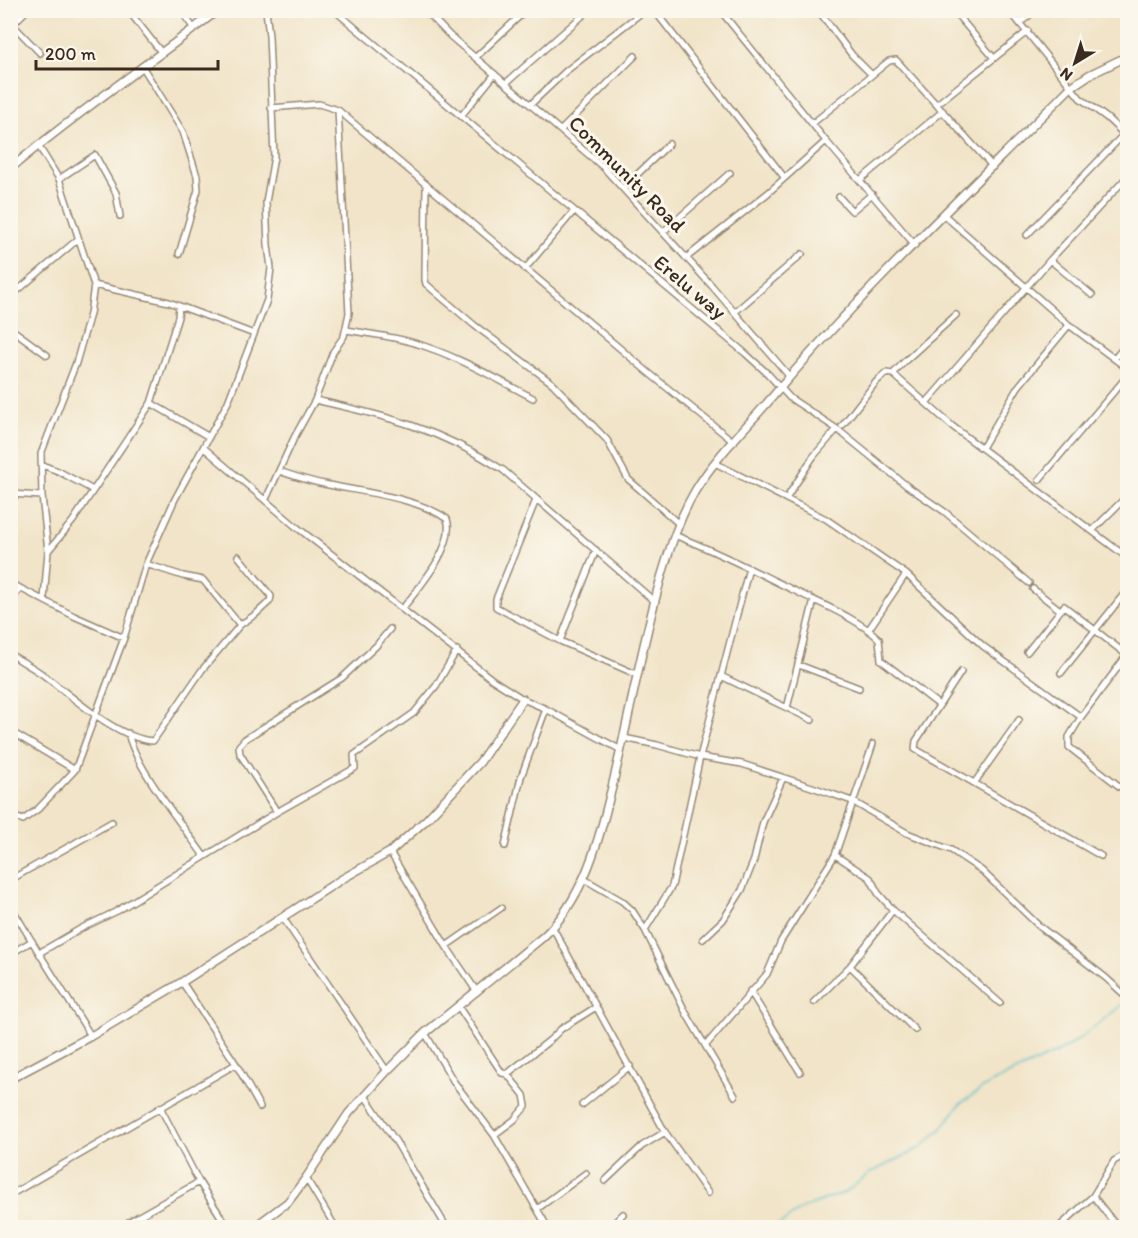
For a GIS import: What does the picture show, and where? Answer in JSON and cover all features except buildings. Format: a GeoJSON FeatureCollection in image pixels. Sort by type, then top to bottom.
{"type":"FeatureCollection","features":[{"type":"Feature","properties":{"kind":"street"},"geometry":{"type":"LineString","coordinates":[[27,10],[11,25],[40,53]]}},
{"type":"Feature","properties":{"kind":"street"},"geometry":{"type":"LineString","coordinates":[[128,10],[161,52]]}},
{"type":"Feature","properties":{"kind":"street"},"geometry":{"type":"LineString","coordinates":[[181,10],[194,29]]}},
{"type":"Feature","properties":{"kind":"street"},"geometry":{"type":"LineString","coordinates":[[10,169],[38,145],[218,10]]}},
{"type":"Feature","properties":{"kind":"street"},"geometry":{"type":"LineString","coordinates":[[10,815],[23,820],[57,791],[75,770],[124,638],[146,564],[175,499],[228,402],[267,300],[272,268],[268,245],[266,202],[274,157],[266,10]]}},
{"type":"Feature","properties":{"kind":"street","name":"Erelu way"},"geometry":{"type":"LineString","coordinates":[[334,10],[745,353],[789,398],[839,428],[906,486],[945,512],[1029,583]]}},
{"type":"Feature","properties":{"kind":"street"},"geometry":{"type":"LineString","coordinates":[[427,13],[434,10]]}},
{"type":"Feature","properties":{"kind":"street"},"geometry":{"type":"LineString","coordinates":[[506,83],[522,66],[589,10]]}},
{"type":"Feature","properties":{"kind":"street"},"geometry":{"type":"LineString","coordinates":[[531,104],[566,71],[645,10]]}},
{"type":"Feature","properties":{"kind":"street"},"geometry":{"type":"LineString","coordinates":[[654,10],[784,177]]}},
{"type":"Feature","properties":{"kind":"street"},"geometry":{"type":"LineString","coordinates":[[720,10],[826,141],[915,245]]}},
{"type":"Feature","properties":{"kind":"street"},"geometry":{"type":"LineString","coordinates":[[818,10],[852,55],[872,75]]}},
{"type":"Feature","properties":{"kind":"street"},"geometry":{"type":"LineString","coordinates":[[953,10],[993,57]]}},
{"type":"Feature","properties":{"kind":"street"},"geometry":{"type":"LineString","coordinates":[[1009,10],[1084,102],[1101,113],[1126,136],[1027,235]]}},
{"type":"Feature","properties":{"kind":"street"},"geometry":{"type":"LineString","coordinates":[[1020,23],[1036,10]]}},
{"type":"Feature","properties":{"kind":"street","name":"Community Road"},"geometry":{"type":"LineString","coordinates":[[427,13],[597,161],[663,231],[790,377]]}},
{"type":"Feature","properties":{"kind":"street"},"geometry":{"type":"LineString","coordinates":[[476,57],[522,14]]}},
{"type":"Feature","properties":{"kind":"street"},"geometry":{"type":"LineString","coordinates":[[937,104],[1028,31]]}},
{"type":"Feature","properties":{"kind":"street"},"geometry":{"type":"LineString","coordinates":[[561,130],[635,56]]}},
{"type":"Feature","properties":{"kind":"street"},"geometry":{"type":"LineString","coordinates":[[253,1227],[288,1202],[336,1131],[387,1071],[425,1033],[554,928],[568,908],[584,879],[603,823],[654,601],[674,535],[694,492],[715,463],[790,377],[944,215],[1071,87],[1089,75],[1128,56]]}},
{"type":"Feature","properties":{"kind":"street"},"geometry":{"type":"LineString","coordinates":[[813,123],[893,59],[898,61],[993,167]]}},
{"type":"Feature","properties":{"kind":"street"},"geometry":{"type":"LineString","coordinates":[[142,66],[183,132],[197,176],[198,190],[179,254]]}},
{"type":"Feature","properties":{"kind":"street"},"geometry":{"type":"LineString","coordinates":[[461,116],[495,74]]}},
{"type":"Feature","properties":{"kind":"street"},"geometry":{"type":"LineString","coordinates":[[271,108],[319,104],[338,110],[734,442]]}},
{"type":"Feature","properties":{"kind":"street"},"geometry":{"type":"LineString","coordinates":[[266,499],[294,438],[315,400],[331,357],[347,330],[349,313],[338,110]]}},
{"type":"Feature","properties":{"kind":"street"},"geometry":{"type":"LineString","coordinates":[[860,180],[943,111]]}},
{"type":"Feature","properties":{"kind":"street"},"geometry":{"type":"LineString","coordinates":[[686,258],[768,193],[826,141]]}},
{"type":"Feature","properties":{"kind":"street"},"geometry":{"type":"LineString","coordinates":[[623,188],[669,144]]}},
{"type":"Feature","properties":{"kind":"street"},"geometry":{"type":"LineString","coordinates":[[38,145],[58,179],[94,285],[83,341],[53,427],[41,454],[42,496],[48,551],[44,599]]}},
{"type":"Feature","properties":{"kind":"street"},"geometry":{"type":"LineString","coordinates":[[58,179],[95,155],[116,193],[120,216]]}},
{"type":"Feature","properties":{"kind":"street"},"geometry":{"type":"LineString","coordinates":[[663,231],[730,173]]}},
{"type":"Feature","properties":{"kind":"street"},"geometry":{"type":"LineString","coordinates":[[926,404],[1025,288],[1128,176]]}},
{"type":"Feature","properties":{"kind":"street"},"geometry":{"type":"LineString","coordinates":[[426,185],[426,284],[474,326],[552,383],[607,440],[628,479],[679,524]]}},
{"type":"Feature","properties":{"kind":"street"},"geometry":{"type":"LineString","coordinates":[[838,197],[852,211],[872,194]]}},
{"type":"Feature","properties":{"kind":"street"},"geometry":{"type":"LineString","coordinates":[[525,269],[574,212]]}},
{"type":"Feature","properties":{"kind":"street"},"geometry":{"type":"LineString","coordinates":[[944,215],[1069,325],[1128,369]]}},
{"type":"Feature","properties":{"kind":"street"},"geometry":{"type":"LineString","coordinates":[[10,297],[77,240]]}},
{"type":"Feature","properties":{"kind":"street"},"geometry":{"type":"LineString","coordinates":[[735,312],[802,254]]}},
{"type":"Feature","properties":{"kind":"street"},"geometry":{"type":"LineString","coordinates":[[1050,260],[1092,295]]}},
{"type":"Feature","properties":{"kind":"street"},"geometry":{"type":"LineString","coordinates":[[94,285],[179,306],[254,334]]}},
{"type":"Feature","properties":{"kind":"street"},"geometry":{"type":"LineString","coordinates":[[48,551],[73,521],[151,403],[178,317],[179,306]]}},
{"type":"Feature","properties":{"kind":"street"},"geometry":{"type":"LineString","coordinates":[[893,374],[956,315]]}},
{"type":"Feature","properties":{"kind":"street"},"geometry":{"type":"LineString","coordinates":[[982,448],[1018,387],[1069,325]]}},
{"type":"Feature","properties":{"kind":"street"},"geometry":{"type":"LineString","coordinates":[[10,328],[47,355]]}},
{"type":"Feature","properties":{"kind":"street"},"geometry":{"type":"LineString","coordinates":[[347,330],[409,341],[428,347],[533,398]]}},
{"type":"Feature","properties":{"kind":"street"},"geometry":{"type":"LineString","coordinates":[[1115,358],[1128,342]]}},
{"type":"Feature","properties":{"kind":"street"},"geometry":{"type":"LineString","coordinates":[[786,499],[813,457],[876,382],[886,374],[893,374],[926,404],[982,448],[1128,558]]}},
{"type":"Feature","properties":{"kind":"street"},"geometry":{"type":"LineString","coordinates":[[1039,480],[1128,375]]}},
{"type":"Feature","properties":{"kind":"street"},"geometry":{"type":"LineString","coordinates":[[315,400],[370,412],[417,426],[453,441],[503,470],[654,601]]}},
{"type":"Feature","properties":{"kind":"street"},"geometry":{"type":"LineString","coordinates":[[151,403],[210,437]]}},
{"type":"Feature","properties":{"kind":"street"},"geometry":{"type":"LineString","coordinates":[[204,448],[294,525],[494,680],[523,699],[621,750]]}},
{"type":"Feature","properties":{"kind":"street"},"geometry":{"type":"LineString","coordinates":[[715,463],[826,519],[906,574],[983,646],[1081,717]]}},
{"type":"Feature","properties":{"kind":"street"},"geometry":{"type":"LineString","coordinates":[[42,465],[93,490]]}},
{"type":"Feature","properties":{"kind":"street"},"geometry":{"type":"LineString","coordinates":[[279,471],[324,485],[374,493],[430,509],[447,519],[449,532],[436,565],[402,609]]}},
{"type":"Feature","properties":{"kind":"street"},"geometry":{"type":"LineString","coordinates":[[10,494],[42,496]]}},
{"type":"Feature","properties":{"kind":"street"},"geometry":{"type":"LineString","coordinates":[[1092,531],[1128,495]]}},
{"type":"Feature","properties":{"kind":"street"},"geometry":{"type":"LineString","coordinates":[[536,500],[495,606],[560,641],[638,675]]}},
{"type":"Feature","properties":{"kind":"street"},"geometry":{"type":"LineString","coordinates":[[674,535],[749,568],[869,630],[879,639],[881,660],[939,705]]}},
{"type":"Feature","properties":{"kind":"street"},"geometry":{"type":"LineString","coordinates":[[560,641],[596,550]]}},
{"type":"Feature","properties":{"kind":"street"},"geometry":{"type":"LineString","coordinates":[[10,654],[41,674],[95,715],[128,733],[153,741],[202,670],[240,625],[270,601],[271,596],[238,556]]}},
{"type":"Feature","properties":{"kind":"street"},"geometry":{"type":"LineString","coordinates":[[146,564],[203,580],[240,625]]}},
{"type":"Feature","properties":{"kind":"street"},"geometry":{"type":"LineString","coordinates":[[645,930],[672,886],[700,757],[723,677],[749,568]]}},
{"type":"Feature","properties":{"kind":"street"},"geometry":{"type":"LineString","coordinates":[[869,630],[906,574]]}},
{"type":"Feature","properties":{"kind":"street"},"geometry":{"type":"LineString","coordinates":[[10,583],[74,616],[124,638]]}},
{"type":"Feature","properties":{"kind":"street"},"geometry":{"type":"LineString","coordinates":[[10,601],[20,588]]}},
{"type":"Feature","properties":{"kind":"street"},"geometry":{"type":"LineString","coordinates":[[1032,589],[1060,610]]}},
{"type":"Feature","properties":{"kind":"street"},"geometry":{"type":"LineString","coordinates":[[1061,673],[1128,589]]}},
{"type":"Feature","properties":{"kind":"street"},"geometry":{"type":"LineString","coordinates":[[787,708],[814,600]]}},
{"type":"Feature","properties":{"kind":"street"},"geometry":{"type":"LineString","coordinates":[[1027,652],[1060,610],[1065,607],[1127,655],[1081,717],[1069,737],[1069,747],[1128,794]]}},
{"type":"Feature","properties":{"kind":"street"},"geometry":{"type":"LineString","coordinates":[[277,812],[240,754],[239,746],[245,739],[342,678],[376,646],[390,629]]}},
{"type":"Feature","properties":{"kind":"street"},"geometry":{"type":"LineString","coordinates":[[39,954],[82,928],[117,911],[277,812],[356,768],[354,755],[414,713],[436,686],[457,650]]}},
{"type":"Feature","properties":{"kind":"street"},"geometry":{"type":"LineString","coordinates":[[799,665],[859,688]]}},
{"type":"Feature","properties":{"kind":"street"},"geometry":{"type":"LineString","coordinates":[[961,672],[915,741],[915,749],[1101,856]]}},
{"type":"Feature","properties":{"kind":"street"},"geometry":{"type":"LineString","coordinates":[[723,677],[812,720]]}},
{"type":"Feature","properties":{"kind":"street"},"geometry":{"type":"LineString","coordinates":[[10,1079],[91,1036],[182,982],[342,879],[390,852],[427,819],[480,762],[523,699]]}},
{"type":"Feature","properties":{"kind":"street"},"geometry":{"type":"LineString","coordinates":[[505,846],[521,777],[546,709]]}},
{"type":"Feature","properties":{"kind":"street"},"geometry":{"type":"LineString","coordinates":[[975,782],[1019,720]]}},
{"type":"Feature","properties":{"kind":"street"},"geometry":{"type":"LineString","coordinates":[[10,731],[75,770]]}},
{"type":"Feature","properties":{"kind":"street"},"geometry":{"type":"LineString","coordinates":[[128,733],[130,745],[144,769],[204,856]]}},
{"type":"Feature","properties":{"kind":"street"},"geometry":{"type":"LineString","coordinates":[[624,738],[700,757],[742,764],[852,801],[902,830],[951,850],[972,862],[1039,926],[1128,998]]}},
{"type":"Feature","properties":{"kind":"street"},"geometry":{"type":"LineString","coordinates":[[705,1045],[766,974],[781,941],[836,855],[852,801],[873,744]]}},
{"type":"Feature","properties":{"kind":"street"},"geometry":{"type":"LineString","coordinates":[[703,939],[723,920],[742,890],[754,860],[763,822],[783,778]]}},
{"type":"Feature","properties":{"kind":"street"},"geometry":{"type":"LineString","coordinates":[[10,880],[112,822]]}},
{"type":"Feature","properties":{"kind":"street"},"geometry":{"type":"LineString","coordinates":[[390,852],[446,946],[477,992]]}},
{"type":"Feature","properties":{"kind":"street"},"geometry":{"type":"LineString","coordinates":[[836,855],[870,878],[878,894],[893,910],[1000,1003]]}},
{"type":"Feature","properties":{"kind":"street"},"geometry":{"type":"LineString","coordinates":[[584,879],[622,901],[632,910],[645,930],[686,1013],[735,1096]]}},
{"type":"Feature","properties":{"kind":"street"},"geometry":{"type":"LineString","coordinates":[[10,905],[91,1036]]}},
{"type":"Feature","properties":{"kind":"street"},"geometry":{"type":"LineString","coordinates":[[446,946],[501,908]]}},
{"type":"Feature","properties":{"kind":"street"},"geometry":{"type":"LineString","coordinates":[[814,1002],[850,966],[893,910]]}},
{"type":"Feature","properties":{"kind":"street"},"geometry":{"type":"LineString","coordinates":[[283,918],[387,1071]]}},
{"type":"Feature","properties":{"kind":"street"},"geometry":{"type":"LineString","coordinates":[[554,928],[665,1132],[708,1193]]}},
{"type":"Feature","properties":{"kind":"street"},"geometry":{"type":"LineString","coordinates":[[10,954],[32,941]]}},
{"type":"Feature","properties":{"kind":"street"},"geometry":{"type":"LineString","coordinates":[[850,966],[915,1030]]}},
{"type":"Feature","properties":{"kind":"street"},"geometry":{"type":"LineString","coordinates":[[182,982],[236,1064],[260,1107]]}},
{"type":"Feature","properties":{"kind":"street"},"geometry":{"type":"LineString","coordinates":[[750,991],[800,1072]]}},
{"type":"Feature","properties":{"kind":"street"},"geometry":{"type":"LineString","coordinates":[[458,1005],[502,1072],[507,1074],[524,1095],[526,1106],[514,1120],[494,1135]]}},
{"type":"Feature","properties":{"kind":"street"},"geometry":{"type":"LineString","coordinates":[[507,1074],[561,1029],[596,1007]]}},
{"type":"Feature","properties":{"kind":"street"},"geometry":{"type":"LineString","coordinates":[[425,1033],[454,1082],[494,1135],[548,1227]]}},
{"type":"Feature","properties":{"kind":"street"},"geometry":{"type":"LineString","coordinates":[[10,1195],[236,1064]]}},
{"type":"Feature","properties":{"kind":"street"},"geometry":{"type":"LineString","coordinates":[[582,1105],[630,1066]]}},
{"type":"Feature","properties":{"kind":"street"},"geometry":{"type":"LineString","coordinates":[[365,1096],[447,1227]]}},
{"type":"Feature","properties":{"kind":"street"},"geometry":{"type":"LineString","coordinates":[[160,1107],[199,1182],[228,1227]]}},
{"type":"Feature","properties":{"kind":"street"},"geometry":{"type":"LineString","coordinates":[[605,1181],[642,1146],[665,1132]]}},
{"type":"Feature","properties":{"kind":"street"},"geometry":{"type":"LineString","coordinates":[[1058,1227],[1093,1196],[1114,1161],[1128,1153]]}},
{"type":"Feature","properties":{"kind":"street"},"geometry":{"type":"LineString","coordinates":[[537,1209],[586,1173]]}},
{"type":"Feature","properties":{"kind":"street"},"geometry":{"type":"LineString","coordinates":[[306,1178],[336,1227]]}},
{"type":"Feature","properties":{"kind":"street"},"geometry":{"type":"LineString","coordinates":[[118,1227],[199,1182]]}},
{"type":"Feature","properties":{"kind":"street"},"geometry":{"type":"LineString","coordinates":[[1093,1196],[1118,1227]]}},
{"type":"Feature","properties":{"kind":"street"},"geometry":{"type":"LineString","coordinates":[[609,1227],[623,1214]]}},
{"type":"Feature","properties":{"kind":"street"},"geometry":{"type":"LineString","coordinates":[[133,1219],[138,1227]]}},
{"type":"Feature","properties":{"kind":"waterway"},"geometry":{"type":"LineString","coordinates":[[774,1228],[805,1207],[846,1192],[870,1173],[920,1148],[941,1129],[960,1104],[989,1084],[1058,1052],[1078,1040],[1124,1003]]}}]}
